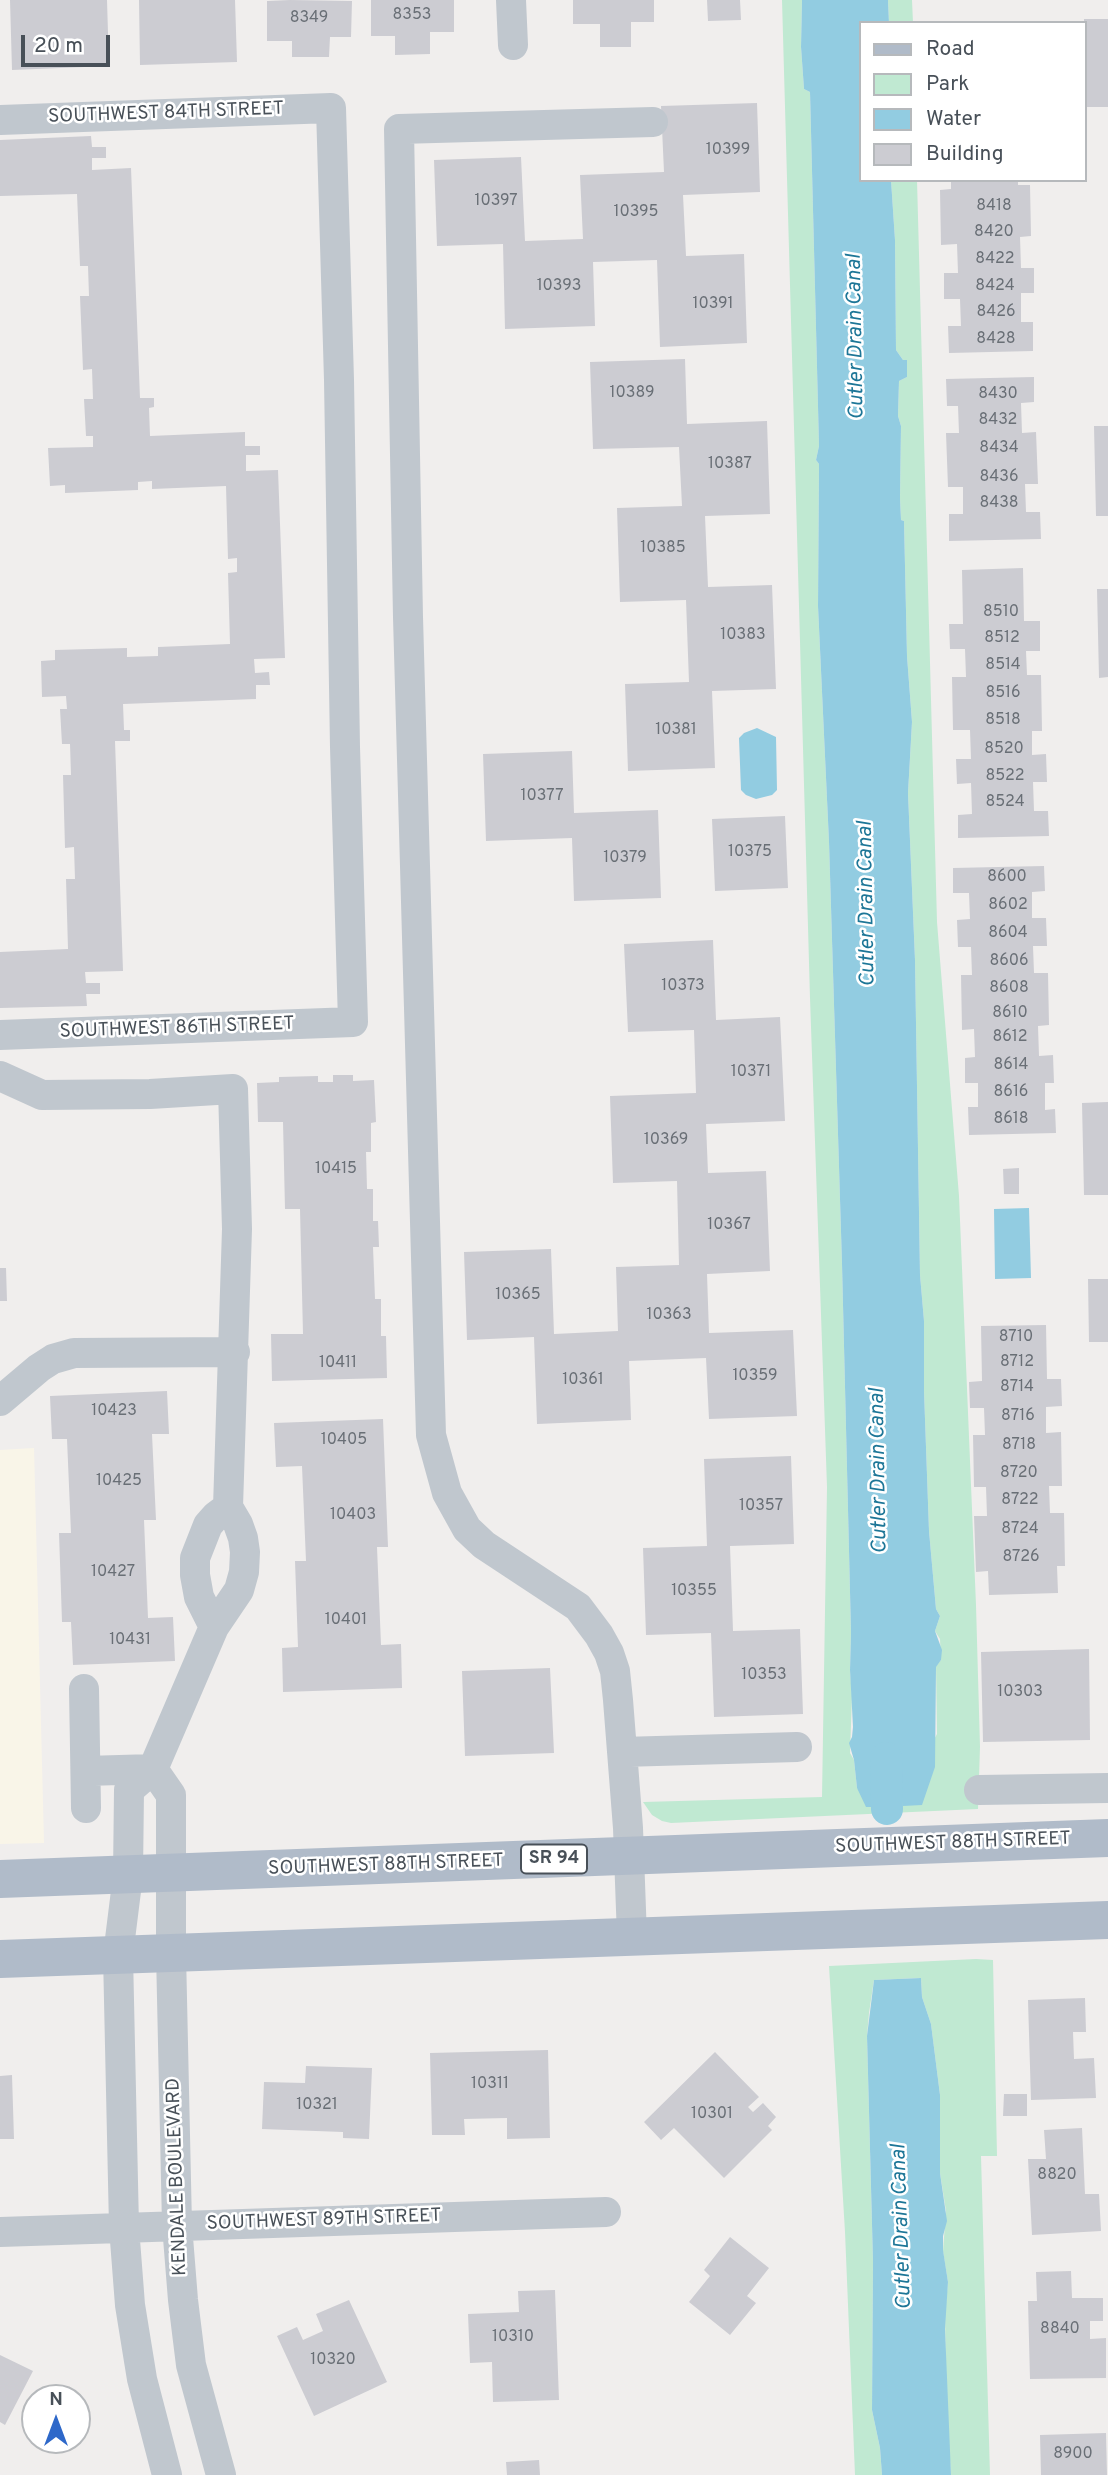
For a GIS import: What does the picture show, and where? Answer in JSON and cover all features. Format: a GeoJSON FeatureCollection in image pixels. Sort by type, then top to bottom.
{"type":"FeatureCollection","features":[{"type":"Feature","properties":{"kind":"main road","name":"SOUTHWEST 88TH STREET"},"geometry":{"type":"LineString","coordinates":[[0,1879],[1108,1838]]}},
{"type":"Feature","properties":{"kind":"main road"},"geometry":{"type":"LineString","coordinates":[[0,1959],[1108,1920]]}},
{"type":"Feature","properties":{"kind":"street"},"geometry":{"type":"LineString","coordinates":[[511,0],[513,46]]}},
{"type":"Feature","properties":{"kind":"street","name":"SOUTHWEST 84TH STREET"},"geometry":{"type":"LineString","coordinates":[[0,120],[331,108],[353,1022]]}},
{"type":"Feature","properties":{"kind":"street"},"geometry":{"type":"LineString","coordinates":[[632,1937],[629,1856],[615,1671],[600,1635],[578,1607],[484,1545],[467,1529],[447,1493],[431,1435],[408,617],[399,129],[653,122]]}},
{"type":"Feature","properties":{"kind":"street","name":"SOUTHWEST 86TH STREET"},"geometry":{"type":"LineString","coordinates":[[0,1035],[353,1022]]}},
{"type":"Feature","properties":{"kind":"street"},"geometry":{"type":"LineString","coordinates":[[0,1076],[42,1095],[233,1089],[237,1229],[228,1507],[243,1538],[244,1572],[239,1590],[214,1627],[153,1769],[129,1790],[128,1875],[118,1955],[124,2227],[134,2341],[167,2475]]}},
{"type":"Feature","properties":{"kind":"street"},"geometry":{"type":"LineString","coordinates":[[0,1401],[46,1363],[74,1353],[235,1352]]}},
{"type":"Feature","properties":{"kind":"street"},"geometry":{"type":"LineString","coordinates":[[214,1627],[199,1597],[195,1558],[208,1525],[228,1507]]}},
{"type":"Feature","properties":{"kind":"street"},"geometry":{"type":"LineString","coordinates":[[84,1689],[86,1808]]}},
{"type":"Feature","properties":{"kind":"street"},"geometry":{"type":"LineString","coordinates":[[622,1752],[797,1747]]}},
{"type":"Feature","properties":{"kind":"street"},"geometry":{"type":"LineString","coordinates":[[86,1771],[153,1769]]}},
{"type":"Feature","properties":{"kind":"street","name":"KENDALE BOULEVARD"},"geometry":{"type":"LineString","coordinates":[[153,1769],[170,1795],[177,2225],[183,2300],[191,2365],[222,2475]]}},
{"type":"Feature","properties":{"kind":"street"},"geometry":{"type":"LineString","coordinates":[[979,1790],[1108,1788]]}},
{"type":"Feature","properties":{"kind":"street","name":"SOUTHWEST 89TH STREET"},"geometry":{"type":"LineString","coordinates":[[0,2232],[606,2212]]}},
{"type":"Feature","properties":{"kind":"shaded area"},"geometry":{"type":"Polygon","coordinates":[[[34,1448],[44,1843],[0,1844],[0,1450],[34,1448]]]}},
{"type":"Feature","properties":{"kind":"green space"},"geometry":{"type":"Polygon","coordinates":[[[782,0],[802,0],[804,89],[810,92],[819,446],[816,460],[819,464],[818,606],[829,842],[842,1264],[851,1633],[850,1753],[854,1760],[857,1788],[885,1807],[885,1802],[902,1801],[937,1734],[936,1666],[941,1660],[940,1639],[935,1631],[940,1616],[936,1609],[929,1531],[924,1321],[920,1275],[915,960],[908,793],[912,722],[907,656],[904,521],[901,520],[900,498],[901,426],[898,416],[899,381],[907,377],[907,361],[903,360],[896,350],[895,240],[891,182],[917,182],[937,922],[959,1196],[976,1605],[980,1747],[978,1809],[671,1823],[652,1815],[643,1802],[822,1797],[827,1487],[810,998],[782,0]]]}},
{"type":"Feature","properties":{"kind":"green space"},"geometry":{"type":"Polygon","coordinates":[[[888,0],[912,0],[913,21],[889,21],[888,0]]]}},
{"type":"Feature","properties":{"kind":"green space"},"geometry":{"type":"Polygon","coordinates":[[[993,1960],[997,2156],[981,2156],[990,2475],[951,2475],[946,2400],[945,2313],[948,2282],[943,2251],[946,2211],[940,2173],[940,2095],[931,2024],[922,1997],[921,1978],[874,1980],[869,2013],[867,2036],[873,2262],[872,2410],[880,2448],[882,2475],[855,2475],[845,2232],[829,1966],[993,1960]]]}},
{"type":"Feature","properties":{"kind":"water"},"geometry":{"type":"Polygon","coordinates":[[[802,0],[888,0],[889,21],[860,21],[860,182],[891,182],[895,240],[896,350],[903,360],[907,360],[907,377],[899,381],[898,416],[901,426],[900,498],[901,520],[904,521],[907,656],[912,722],[908,793],[915,960],[920,1275],[924,1321],[929,1531],[936,1609],[940,1616],[935,1631],[942,1650],[941,1660],[936,1667],[935,1767],[922,1805],[903,1806],[902,1801],[886,1802],[885,1807],[866,1807],[857,1788],[849,1743],[853,1727],[851,1633],[829,842],[818,606],[819,464],[816,460],[819,446],[810,92],[804,89],[802,0]]]}},
{"type":"Feature","properties":{"kind":"water"},"geometry":{"type":"Polygon","coordinates":[[[757,728],[776,737],[777,790],[772,795],[756,799],[741,790],[739,738],[757,728]]]}},
{"type":"Feature","properties":{"kind":"water"},"geometry":{"type":"Polygon","coordinates":[[[1029,1208],[1031,1278],[995,1279],[994,1209],[1029,1208]]]}},
{"type":"Feature","properties":{"kind":"water"},"geometry":{"type":"Polygon","coordinates":[[[921,1978],[922,1997],[931,2024],[940,2095],[940,2173],[947,2221],[943,2250],[948,2282],[945,2329],[951,2475],[882,2475],[880,2448],[872,2410],[873,2262],[867,2036],[874,1980],[921,1978]]]}},
{"type":"Feature","properties":{"kind":"building"},"geometry":{"type":"Polygon","coordinates":[[[10,0],[107,0],[109,66],[12,70],[10,0]]]}},
{"type":"Feature","properties":{"kind":"building"},"geometry":{"type":"Polygon","coordinates":[[[139,0],[235,0],[237,62],[140,65],[139,0]]]}},
{"type":"Feature","properties":{"kind":"building"},"geometry":{"type":"Polygon","coordinates":[[[371,0],[454,0],[454,32],[430,32],[430,54],[395,55],[395,36],[371,36],[371,0]]]}},
{"type":"Feature","properties":{"kind":"building"},"geometry":{"type":"Polygon","coordinates":[[[573,0],[654,0],[654,22],[631,22],[631,47],[600,47],[600,24],[573,24],[573,0]]]}},
{"type":"Feature","properties":{"kind":"building"},"geometry":{"type":"Polygon","coordinates":[[[707,0],[740,0],[741,20],[708,21],[707,0]]]}},
{"type":"Feature","properties":{"kind":"building"},"geometry":{"type":"Polygon","coordinates":[[[267,1],[352,1],[351,37],[330,37],[329,57],[292,57],[292,41],[267,41],[267,1]]]}},
{"type":"Feature","properties":{"kind":"building"},"geometry":{"type":"Polygon","coordinates":[[[1108,19],[1108,107],[1087,107],[1087,21],[1084,21],[1108,19]]]}},
{"type":"Feature","properties":{"kind":"building"},"geometry":{"type":"Polygon","coordinates":[[[757,103],[760,192],[683,195],[686,256],[744,254],[747,343],[660,347],[657,260],[593,262],[595,326],[505,329],[503,244],[437,246],[434,160],[521,157],[525,241],[583,239],[580,175],[664,172],[661,106],[757,103]]]}},
{"type":"Feature","properties":{"kind":"building"},"geometry":{"type":"Polygon","coordinates":[[[91,136],[92,147],[106,147],[106,158],[92,158],[92,170],[131,168],[140,398],[154,398],[154,407],[149,408],[150,436],[245,432],[245,446],[260,446],[260,455],[246,455],[246,471],[278,470],[285,658],[254,659],[255,673],[269,672],[270,685],[256,685],[256,699],[123,704],[124,730],[130,730],[130,741],[115,741],[123,971],[85,972],[86,983],[100,983],[100,994],[86,994],[87,1006],[0,1008],[0,952],[68,949],[66,879],[75,879],[74,847],[65,848],[63,775],[71,775],[70,744],[62,744],[60,709],[67,709],[66,696],[42,697],[41,661],[55,660],[55,650],[127,648],[127,657],[158,656],[158,647],[230,644],[228,573],[237,572],[237,558],[228,559],[226,486],[152,489],[152,481],[138,482],[138,490],[65,493],[65,485],[50,486],[48,448],[93,447],[93,436],[86,436],[84,399],[93,399],[92,369],[83,370],[80,296],[89,296],[88,266],[80,266],[77,194],[0,196],[0,140],[91,136]]]}},
{"type":"Feature","properties":{"kind":"building"},"geometry":{"type":"Polygon","coordinates":[[[951,182],[1018,182],[1018,185],[1030,185],[1031,236],[1020,237],[1021,268],[1034,268],[1034,293],[1021,293],[1021,322],[1033,322],[1033,351],[949,353],[948,326],[961,326],[960,299],[944,299],[944,273],[958,273],[957,244],[941,245],[940,190],[951,189],[951,182]]]}},
{"type":"Feature","properties":{"kind":"building"},"geometry":{"type":"Polygon","coordinates":[[[685,359],[687,424],[767,421],[770,514],[705,516],[708,587],[772,585],[776,689],[712,691],[715,768],[628,771],[625,684],[689,682],[686,600],[620,602],[617,508],[682,506],[679,447],[593,449],[590,362],[685,359]]]}},
{"type":"Feature","properties":{"kind":"building"},"geometry":{"type":"Polygon","coordinates":[[[1034,377],[1034,402],[1021,403],[1022,433],[1036,432],[1038,484],[1025,484],[1026,512],[1040,512],[1041,539],[949,541],[949,514],[963,514],[963,487],[948,487],[946,433],[959,433],[958,406],[947,406],[946,379],[1034,377]]]}},
{"type":"Feature","properties":{"kind":"building"},"geometry":{"type":"Polygon","coordinates":[[[1094,426],[1108,426],[1108,516],[1096,516],[1094,426]]]}},
{"type":"Feature","properties":{"kind":"building"},"geometry":{"type":"Polygon","coordinates":[[[1023,568],[1024,621],[1040,621],[1040,651],[1026,651],[1027,675],[1041,675],[1042,731],[1032,731],[1032,755],[1046,754],[1047,782],[1033,782],[1034,811],[1048,811],[1049,836],[958,838],[958,815],[972,814],[971,783],[957,784],[956,759],[971,759],[970,730],[953,730],[952,677],[966,677],[965,649],[950,649],[949,624],[963,624],[962,570],[1023,568]]]}},
{"type":"Feature","properties":{"kind":"building"},"geometry":{"type":"Polygon","coordinates":[[[1097,589],[1108,589],[1108,677],[1099,678],[1097,589]]]}},
{"type":"Feature","properties":{"kind":"building"},"geometry":{"type":"Polygon","coordinates":[[[572,751],[574,813],[658,810],[661,898],[574,901],[572,838],[486,841],[483,754],[572,751]]]}},
{"type":"Feature","properties":{"kind":"building"},"geometry":{"type":"Polygon","coordinates":[[[785,816],[788,888],[715,891],[712,819],[785,816]]]}},
{"type":"Feature","properties":{"kind":"building"},"geometry":{"type":"Polygon","coordinates":[[[1044,866],[1045,891],[1032,892],[1032,918],[1046,918],[1047,946],[1033,946],[1034,973],[1048,973],[1049,1025],[1038,1026],[1039,1056],[1053,1055],[1054,1083],[1045,1083],[1045,1110],[1055,1109],[1056,1133],[969,1135],[968,1107],[978,1107],[978,1083],[965,1083],[965,1058],[975,1057],[974,1029],[962,1030],[961,975],[972,975],[971,947],[958,947],[957,920],[970,919],[969,893],[953,893],[953,868],[1044,866]]]}},
{"type":"Feature","properties":{"kind":"building"},"geometry":{"type":"Polygon","coordinates":[[[713,940],[716,1020],[780,1017],[785,1121],[706,1124],[708,1173],[766,1171],[770,1271],[707,1274],[709,1333],[793,1330],[797,1416],[709,1419],[706,1358],[629,1361],[631,1420],[537,1424],[534,1337],[467,1340],[464,1252],[551,1249],[554,1334],[618,1331],[616,1267],[679,1265],[677,1181],[613,1183],[610,1096],[696,1093],[694,1030],[628,1032],[624,944],[713,940]]]}},
{"type":"Feature","properties":{"kind":"building"},"geometry":{"type":"Polygon","coordinates":[[[333,1075],[353,1075],[353,1081],[374,1080],[376,1122],[371,1123],[371,1152],[366,1152],[367,1189],[373,1189],[373,1221],[378,1221],[379,1247],[373,1247],[375,1299],[381,1299],[381,1336],[386,1336],[387,1378],[272,1381],[271,1334],[303,1334],[300,1209],[285,1209],[283,1122],[258,1122],[257,1083],[279,1082],[279,1077],[318,1076],[318,1082],[333,1082],[333,1075]]]}},
{"type":"Feature","properties":{"kind":"building"},"geometry":{"type":"Polygon","coordinates":[[[1108,1102],[1108,1195],[1084,1195],[1082,1103],[1108,1102]]]}},
{"type":"Feature","properties":{"kind":"building"},"geometry":{"type":"Polygon","coordinates":[[[1019,1168],[1019,1194],[1004,1194],[1003,1169],[1019,1168]]]}},
{"type":"Feature","properties":{"kind":"building"},"geometry":{"type":"Polygon","coordinates":[[[0,1268],[6,1268],[7,1301],[0,1301],[0,1268]]]}},
{"type":"Feature","properties":{"kind":"building"},"geometry":{"type":"Polygon","coordinates":[[[1088,1279],[1108,1279],[1108,1342],[1089,1342],[1088,1279]]]}},
{"type":"Feature","properties":{"kind":"building"},"geometry":{"type":"Polygon","coordinates":[[[1046,1325],[1047,1379],[1061,1379],[1062,1406],[1046,1407],[1046,1433],[1061,1432],[1062,1486],[1049,1486],[1050,1513],[1064,1513],[1065,1566],[1057,1566],[1058,1593],[989,1595],[988,1571],[976,1572],[974,1516],[987,1516],[986,1487],[974,1487],[973,1435],[985,1435],[984,1408],[970,1408],[969,1382],[982,1381],[981,1326],[1046,1325]]]}},
{"type":"Feature","properties":{"kind":"building"},"geometry":{"type":"Polygon","coordinates":[[[167,1391],[169,1434],[152,1434],[156,1520],[144,1520],[148,1618],[173,1617],[175,1661],[73,1665],[71,1622],[62,1622],[59,1533],[71,1533],[67,1439],[52,1439],[50,1396],[167,1391]]]}},
{"type":"Feature","properties":{"kind":"building"},"geometry":{"type":"Polygon","coordinates":[[[383,1419],[388,1547],[377,1547],[381,1645],[401,1644],[402,1688],[283,1692],[282,1648],[298,1647],[295,1561],[306,1561],[302,1466],[276,1467],[274,1423],[383,1419]]]}},
{"type":"Feature","properties":{"kind":"building"},"geometry":{"type":"Polygon","coordinates":[[[791,1456],[794,1544],[730,1546],[733,1631],[800,1629],[803,1714],[714,1717],[711,1633],[646,1635],[643,1548],[707,1546],[704,1459],[791,1456]]]}},
{"type":"Feature","properties":{"kind":"building"},"geometry":{"type":"Polygon","coordinates":[[[1089,1649],[1090,1740],[983,1742],[981,1652],[1089,1649]]]}},
{"type":"Feature","properties":{"kind":"building"},"geometry":{"type":"Polygon","coordinates":[[[550,1668],[554,1753],[465,1756],[462,1671],[550,1668]]]}},
{"type":"Feature","properties":{"kind":"building"},"geometry":{"type":"Polygon","coordinates":[[[1085,1998],[1086,2032],[1073,2032],[1074,2059],[1094,2058],[1096,2098],[1031,2100],[1028,2000],[1085,1998]]]}},
{"type":"Feature","properties":{"kind":"building"},"geometry":{"type":"Polygon","coordinates":[[[548,2050],[550,2138],[507,2139],[507,2118],[464,2119],[465,2135],[432,2135],[430,2053],[548,2050]]]}},
{"type":"Feature","properties":{"kind":"building"},"geometry":{"type":"Polygon","coordinates":[[[715,2052],[759,2097],[748,2107],[753,2112],[763,2103],[776,2117],[768,2126],[772,2130],[724,2178],[674,2128],[661,2140],[644,2122],[715,2052]]]}},
{"type":"Feature","properties":{"kind":"building"},"geometry":{"type":"Polygon","coordinates":[[[306,2066],[372,2068],[369,2139],[343,2138],[343,2132],[262,2129],[264,2082],[305,2083],[306,2066]]]}},
{"type":"Feature","properties":{"kind":"building"},"geometry":{"type":"Polygon","coordinates":[[[12,2075],[14,2139],[0,2139],[0,2076],[12,2075]]]}},
{"type":"Feature","properties":{"kind":"building"},"geometry":{"type":"Polygon","coordinates":[[[1004,2094],[1027,2094],[1027,2116],[1003,2116],[1004,2094]]]}},
{"type":"Feature","properties":{"kind":"building"},"geometry":{"type":"Polygon","coordinates":[[[1082,2128],[1085,2194],[1099,2194],[1101,2231],[1032,2235],[1028,2159],[1046,2159],[1044,2130],[1082,2128]]]}},
{"type":"Feature","properties":{"kind":"building"},"geometry":{"type":"Polygon","coordinates":[[[730,2237],[769,2268],[747,2296],[756,2303],[730,2335],[689,2302],[710,2276],[704,2270],[730,2237]]]}},
{"type":"Feature","properties":{"kind":"building"},"geometry":{"type":"Polygon","coordinates":[[[1071,2271],[1072,2298],[1103,2298],[1103,2321],[1090,2321],[1090,2339],[1106,2338],[1106,2378],[1030,2379],[1028,2301],[1037,2301],[1036,2272],[1071,2271]]]}},
{"type":"Feature","properties":{"kind":"building"},"geometry":{"type":"Polygon","coordinates":[[[555,2290],[559,2400],[493,2402],[492,2362],[470,2363],[468,2314],[519,2312],[518,2291],[555,2290]]]}},
{"type":"Feature","properties":{"kind":"building"},"geometry":{"type":"Polygon","coordinates":[[[349,2300],[387,2382],[314,2416],[277,2336],[297,2327],[303,2340],[323,2331],[316,2314],[349,2300]]]}},
{"type":"Feature","properties":{"kind":"building"},"geometry":{"type":"Polygon","coordinates":[[[0,2355],[33,2371],[26,2384],[21,2384],[21,2394],[5,2425],[0,2422],[0,2355]]]}},
{"type":"Feature","properties":{"kind":"building"},"geometry":{"type":"Polygon","coordinates":[[[1106,2433],[1107,2475],[1041,2475],[1040,2435],[1106,2433]]]}},
{"type":"Feature","properties":{"kind":"building"},"geometry":{"type":"Polygon","coordinates":[[[539,2460],[540,2475],[507,2475],[506,2462],[539,2460]]]}},
{"type":"Feature","properties":{"kind":"waterway","name":"Cutler Drain Canal"},"geometry":{"type":"LineString","coordinates":[[886,1758],[887,1809]]}}]}
